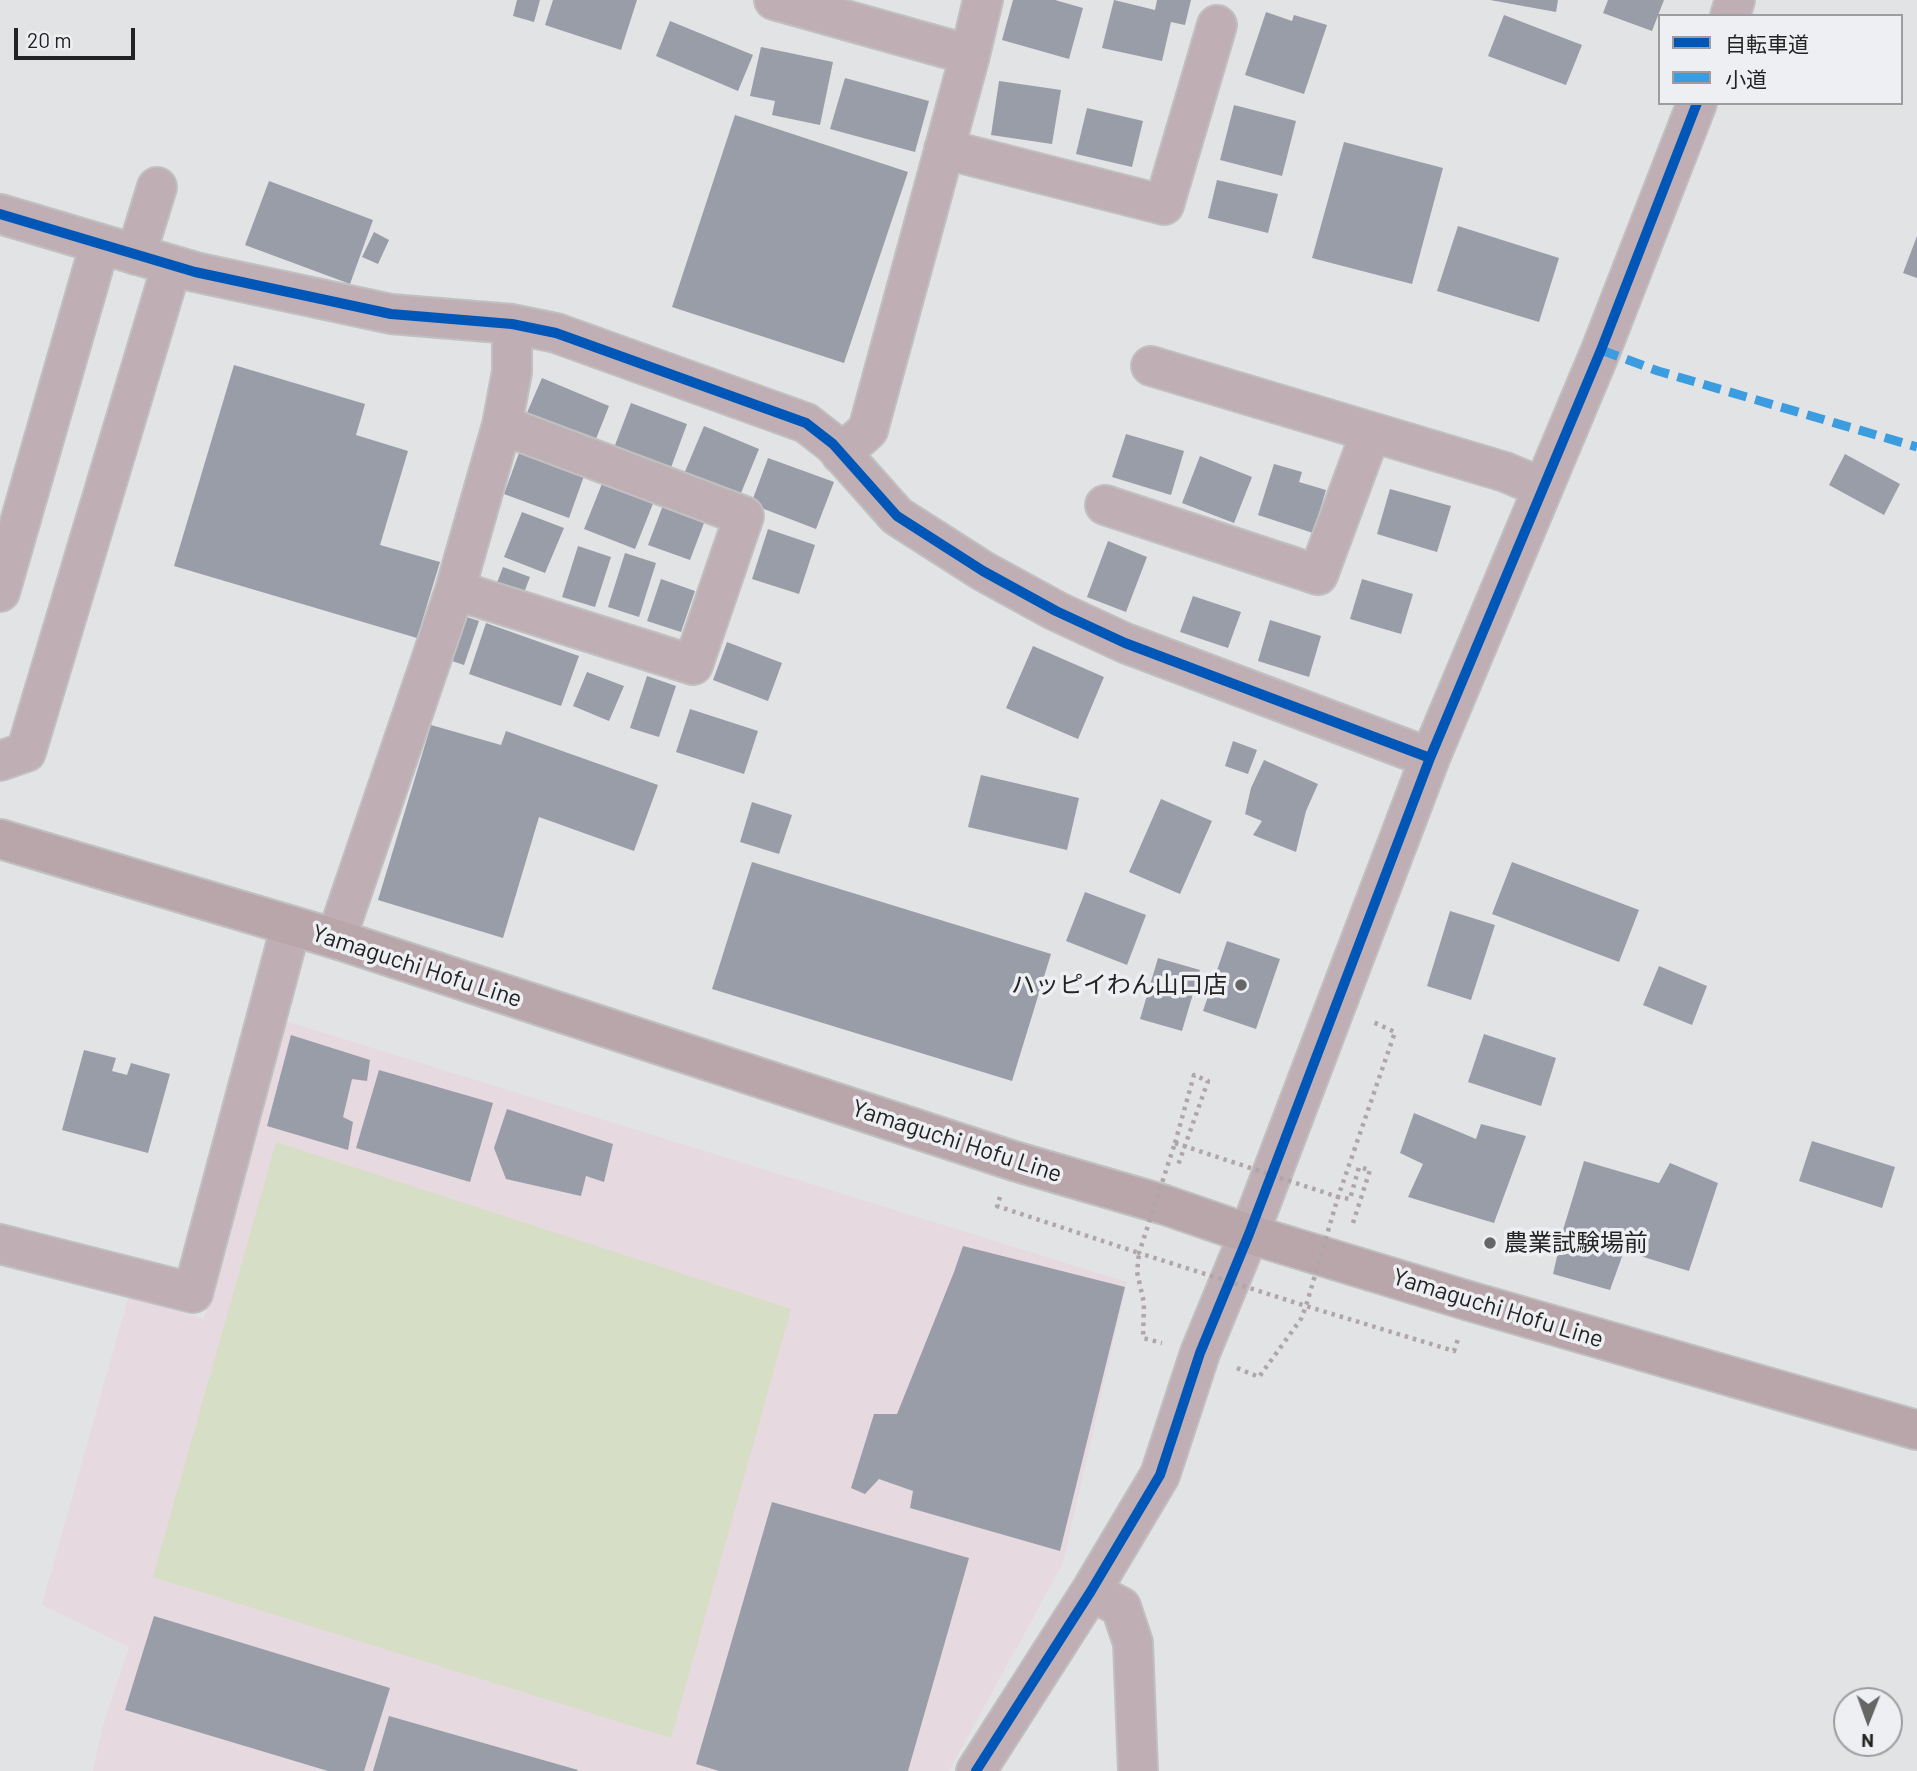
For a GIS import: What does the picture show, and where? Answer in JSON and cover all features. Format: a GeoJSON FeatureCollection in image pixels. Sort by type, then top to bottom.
{"type":"FeatureCollection","features":[{"type":"Feature","properties":{"kind":"main road","name":"Yamaguchi Hofu Line"},"geometry":{"type":"LineString","coordinates":[[0,839],[336,939],[1014,1161],[1165,1205],[1249,1234],[1469,1301],[1917,1430]]}},
{"type":"Feature","properties":{"kind":"street"},"geometry":{"type":"LineString","coordinates":[[841,454],[868,430],[983,0]]}},
{"type":"Feature","properties":{"kind":"street"},"geometry":{"type":"LineString","coordinates":[[780,1],[970,55]]}},
{"type":"Feature","properties":{"kind":"street"},"geometry":{"type":"LineString","coordinates":[[944,149],[1164,205],[1217,26]]}},
{"type":"Feature","properties":{"kind":"street"},"geometry":{"type":"LineString","coordinates":[[976,1771],[1091,1591],[1160,1475],[1200,1353],[1249,1234],[1430,758],[1601,350],[1696,105]]}},
{"type":"Feature","properties":{"kind":"street"},"geometry":{"type":"LineString","coordinates":[[0,761],[26,752],[154,260],[157,187]]}},
{"type":"Feature","properties":{"kind":"street"},"geometry":{"type":"LineString","coordinates":[[0,214],[195,272],[391,314],[512,324],[556,333],[806,423],[833,444],[897,516],[983,571],[1056,611],[1125,643],[1430,758]]}},
{"type":"Feature","properties":{"kind":"street"},"geometry":{"type":"LineString","coordinates":[[0,592],[100,244]]}},
{"type":"Feature","properties":{"kind":"street"},"geometry":{"type":"LineString","coordinates":[[336,939],[455,590],[502,425],[512,372],[512,324]]}},
{"type":"Feature","properties":{"kind":"street"},"geometry":{"type":"LineString","coordinates":[[1151,366],[1504,472],[1543,488]]}},
{"type":"Feature","properties":{"kind":"street"},"geometry":{"type":"LineString","coordinates":[[455,590],[693,665],[744,516],[502,425]]}},
{"type":"Feature","properties":{"kind":"street"},"geometry":{"type":"LineString","coordinates":[[1105,505],[1318,575],[1371,432]]}},
{"type":"Feature","properties":{"kind":"street"},"geometry":{"type":"LineString","coordinates":[[0,1244],[193,1293],[291,926]]}},
{"type":"Feature","properties":{"kind":"street"},"geometry":{"type":"LineString","coordinates":[[1091,1591],[1121,1607],[1133,1643],[1138,1771]]}},
{"type":"Feature","properties":{"kind":"path"},"geometry":{"type":"LineString","coordinates":[[1259,1377],[1301,1319],[1338,1197],[1395,1032]]}},
{"type":"Feature","properties":{"kind":"path"},"geometry":{"type":"LineString","coordinates":[[1143,1338],[1144,1303],[1137,1272],[1139,1253],[1194,1075],[1208,1081],[1189,1136]]}},
{"type":"Feature","properties":{"kind":"path"},"geometry":{"type":"LineString","coordinates":[[1175,1143],[1350,1199],[1359,1167],[1370,1170],[1360,1203]]}},
{"type":"Feature","properties":{"kind":"path"},"geometry":{"type":"LineString","coordinates":[[997,1206],[1454,1351]]}},
{"type":"Feature","properties":{"kind":"shaded area"},"geometry":{"type":"Polygon","coordinates":[[[279,1019],[1127,1282],[1063,1563],[949,1771],[93,1771],[102,1728],[129,1647],[42,1605],[129,1295],[204,1319],[279,1019]]]}},
{"type":"Feature","properties":{"kind":"green space"},"geometry":{"type":"Polygon","coordinates":[[[276,1142],[791,1309],[671,1738],[153,1577],[276,1142]]]}},
{"type":"Feature","properties":{"kind":"building"},"geometry":{"type":"Polygon","coordinates":[[[517,0],[540,0],[534,22],[513,16],[517,0]]]}},
{"type":"Feature","properties":{"kind":"building"},"geometry":{"type":"Polygon","coordinates":[[[553,0],[637,0],[621,50],[545,25],[553,0]]]}},
{"type":"Feature","properties":{"kind":"building"},"geometry":{"type":"Polygon","coordinates":[[[1013,0],[1055,0],[1083,8],[1069,59],[1002,40],[1013,0]]]}},
{"type":"Feature","properties":{"kind":"building"},"geometry":{"type":"Polygon","coordinates":[[[1114,0],[1155,10],[1157,0],[1191,0],[1185,25],[1171,22],[1162,61],[1102,48],[1114,0]]]}},
{"type":"Feature","properties":{"kind":"building"},"geometry":{"type":"Polygon","coordinates":[[[1490,0],[1558,0],[1556,12],[1490,0]]]}},
{"type":"Feature","properties":{"kind":"building"},"geometry":{"type":"Polygon","coordinates":[[[1608,0],[1664,0],[1652,31],[1603,13],[1608,0]]]}},
{"type":"Feature","properties":{"kind":"building"},"geometry":{"type":"Polygon","coordinates":[[[1266,12],[1292,21],[1294,15],[1327,25],[1304,94],[1245,75],[1266,12]]]}},
{"type":"Feature","properties":{"kind":"building"},"geometry":{"type":"Polygon","coordinates":[[[1504,15],[1582,45],[1566,85],[1488,56],[1504,15]]]}},
{"type":"Feature","properties":{"kind":"building"},"geometry":{"type":"Polygon","coordinates":[[[670,21],[753,55],[738,91],[656,56],[670,21]]]}},
{"type":"Feature","properties":{"kind":"building"},"geometry":{"type":"Polygon","coordinates":[[[761,47],[833,62],[820,125],[772,115],[775,101],[750,96],[761,47]]]}},
{"type":"Feature","properties":{"kind":"building"},"geometry":{"type":"Polygon","coordinates":[[[845,78],[929,101],[915,152],[830,129],[845,78]]]}},
{"type":"Feature","properties":{"kind":"building"},"geometry":{"type":"Polygon","coordinates":[[[999,81],[1061,90],[1052,144],[991,135],[999,81]]]}},
{"type":"Feature","properties":{"kind":"building"},"geometry":{"type":"Polygon","coordinates":[[[1234,105],[1296,121],[1282,176],[1220,160],[1234,105]]]}},
{"type":"Feature","properties":{"kind":"building"},"geometry":{"type":"Polygon","coordinates":[[[1087,108],[1143,121],[1132,167],[1076,154],[1087,108]]]}},
{"type":"Feature","properties":{"kind":"building"},"geometry":{"type":"Polygon","coordinates":[[[735,115],[908,172],[844,363],[672,307],[735,115]]]}},
{"type":"Feature","properties":{"kind":"building"},"geometry":{"type":"Polygon","coordinates":[[[1344,142],[1443,168],[1412,284],[1312,258],[1344,142]]]}},
{"type":"Feature","properties":{"kind":"building"},"geometry":{"type":"Polygon","coordinates":[[[1217,180],[1278,194],[1268,233],[1208,218],[1217,180]]]}},
{"type":"Feature","properties":{"kind":"building"},"geometry":{"type":"Polygon","coordinates":[[[269,181],[373,220],[350,284],[245,245],[269,181]]]}},
{"type":"Feature","properties":{"kind":"building"},"geometry":{"type":"Polygon","coordinates":[[[1458,226],[1559,258],[1539,322],[1437,291],[1458,226]]]}},
{"type":"Feature","properties":{"kind":"building"},"geometry":{"type":"Polygon","coordinates":[[[374,232],[389,240],[378,264],[362,257],[374,232]]]}},
{"type":"Feature","properties":{"kind":"building"},"geometry":{"type":"Polygon","coordinates":[[[1917,236],[1917,278],[1903,273],[1917,236]]]}},
{"type":"Feature","properties":{"kind":"building"},"geometry":{"type":"Polygon","coordinates":[[[234,365],[365,404],[356,435],[408,451],[380,545],[440,562],[417,638],[174,566],[234,365]]]}},
{"type":"Feature","properties":{"kind":"building"},"geometry":{"type":"Polygon","coordinates":[[[542,378],[609,406],[594,444],[526,415],[542,378]]]}},
{"type":"Feature","properties":{"kind":"building"},"geometry":{"type":"Polygon","coordinates":[[[631,403],[687,424],[669,473],[612,453],[631,403]]]}},
{"type":"Feature","properties":{"kind":"building"},"geometry":{"type":"Polygon","coordinates":[[[704,426],[759,449],[739,498],[684,474],[704,426]]]}},
{"type":"Feature","properties":{"kind":"building"},"geometry":{"type":"Polygon","coordinates":[[[1126,434],[1184,451],[1171,495],[1112,477],[1126,434]]]}},
{"type":"Feature","properties":{"kind":"building"},"geometry":{"type":"Polygon","coordinates":[[[519,453],[584,476],[569,518],[504,494],[519,453]]]}},
{"type":"Feature","properties":{"kind":"building"},"geometry":{"type":"Polygon","coordinates":[[[1845,454],[1900,484],[1884,515],[1829,485],[1845,454]]]}},
{"type":"Feature","properties":{"kind":"building"},"geometry":{"type":"Polygon","coordinates":[[[1200,456],[1252,477],[1234,523],[1182,503],[1200,456]]]}},
{"type":"Feature","properties":{"kind":"building"},"geometry":{"type":"Polygon","coordinates":[[[768,458],[834,482],[816,529],[751,504],[768,458]]]}},
{"type":"Feature","properties":{"kind":"building"},"geometry":{"type":"Polygon","coordinates":[[[1274,464],[1302,472],[1299,482],[1326,490],[1313,533],[1258,515],[1274,464]]]}},
{"type":"Feature","properties":{"kind":"building"},"geometry":{"type":"Polygon","coordinates":[[[605,476],[656,496],[635,549],[584,529],[605,476]]]}},
{"type":"Feature","properties":{"kind":"building"},"geometry":{"type":"Polygon","coordinates":[[[1390,489],[1451,506],[1437,552],[1377,534],[1390,489]]]}},
{"type":"Feature","properties":{"kind":"building"},"geometry":{"type":"Polygon","coordinates":[[[665,500],[707,515],[690,560],[648,545],[665,500]]]}},
{"type":"Feature","properties":{"kind":"building"},"geometry":{"type":"Polygon","coordinates":[[[522,512],[564,528],[545,573],[504,557],[522,512]]]}},
{"type":"Feature","properties":{"kind":"building"},"geometry":{"type":"Polygon","coordinates":[[[768,529],[815,545],[799,594],[752,579],[768,529]]]}},
{"type":"Feature","properties":{"kind":"building"},"geometry":{"type":"Polygon","coordinates":[[[1108,541],[1147,557],[1126,612],[1087,597],[1108,541]]]}},
{"type":"Feature","properties":{"kind":"building"},"geometry":{"type":"Polygon","coordinates":[[[578,546],[611,557],[595,607],[562,597],[578,546]]]}},
{"type":"Feature","properties":{"kind":"building"},"geometry":{"type":"Polygon","coordinates":[[[625,553],[656,563],[639,617],[608,607],[625,553]]]}},
{"type":"Feature","properties":{"kind":"building"},"geometry":{"type":"Polygon","coordinates":[[[503,567],[530,577],[522,598],[495,588],[503,567]]]}},
{"type":"Feature","properties":{"kind":"building"},"geometry":{"type":"Polygon","coordinates":[[[661,579],[695,591],[681,632],[647,621],[661,579]]]}},
{"type":"Feature","properties":{"kind":"building"},"geometry":{"type":"Polygon","coordinates":[[[1362,579],[1413,594],[1401,634],[1350,619],[1362,579]]]}},
{"type":"Feature","properties":{"kind":"building"},"geometry":{"type":"Polygon","coordinates":[[[1193,596],[1241,612],[1228,648],[1180,632],[1193,596]]]}},
{"type":"Feature","properties":{"kind":"building"},"geometry":{"type":"Polygon","coordinates":[[[458,614],[479,621],[464,665],[443,658],[458,614]]]}},
{"type":"Feature","properties":{"kind":"building"},"geometry":{"type":"Polygon","coordinates":[[[1270,620],[1321,636],[1309,677],[1258,661],[1270,620]]]}},
{"type":"Feature","properties":{"kind":"building"},"geometry":{"type":"Polygon","coordinates":[[[486,623],[579,656],[561,706],[469,674],[486,623]]]}},
{"type":"Feature","properties":{"kind":"building"},"geometry":{"type":"Polygon","coordinates":[[[727,642],[782,663],[768,701],[713,680],[727,642]]]}},
{"type":"Feature","properties":{"kind":"building"},"geometry":{"type":"Polygon","coordinates":[[[1033,646],[1104,677],[1078,739],[1006,708],[1033,646]]]}},
{"type":"Feature","properties":{"kind":"building"},"geometry":{"type":"Polygon","coordinates":[[[587,672],[624,686],[609,721],[573,706],[587,672]]]}},
{"type":"Feature","properties":{"kind":"building"},"geometry":{"type":"Polygon","coordinates":[[[647,676],[676,686],[659,737],[630,728],[647,676]]]}},
{"type":"Feature","properties":{"kind":"building"},"geometry":{"type":"Polygon","coordinates":[[[690,709],[758,731],[744,774],[676,752],[690,709]]]}},
{"type":"Feature","properties":{"kind":"building"},"geometry":{"type":"Polygon","coordinates":[[[431,725],[501,745],[506,731],[658,785],[634,851],[539,817],[503,938],[378,900],[431,725]]]}},
{"type":"Feature","properties":{"kind":"building"},"geometry":{"type":"Polygon","coordinates":[[[1233,741],[1257,750],[1248,774],[1225,766],[1233,741]]]}},
{"type":"Feature","properties":{"kind":"building"},"geometry":{"type":"Polygon","coordinates":[[[1264,760],[1318,784],[1306,811],[1296,852],[1253,835],[1262,821],[1245,814],[1251,788],[1264,760]]]}},
{"type":"Feature","properties":{"kind":"building"},"geometry":{"type":"Polygon","coordinates":[[[981,775],[1079,798],[1067,850],[968,827],[981,775]]]}},
{"type":"Feature","properties":{"kind":"building"},"geometry":{"type":"Polygon","coordinates":[[[1161,799],[1212,821],[1180,894],[1129,872],[1161,799]]]}},
{"type":"Feature","properties":{"kind":"building"},"geometry":{"type":"Polygon","coordinates":[[[752,802],[792,815],[779,854],[740,842],[752,802]]]}},
{"type":"Feature","properties":{"kind":"building"},"geometry":{"type":"Polygon","coordinates":[[[752,862],[1051,954],[1012,1081],[712,989],[752,862]]]}},
{"type":"Feature","properties":{"kind":"building"},"geometry":{"type":"Polygon","coordinates":[[[1512,862],[1639,910],[1619,962],[1492,914],[1512,862]]]}},
{"type":"Feature","properties":{"kind":"building"},"geometry":{"type":"Polygon","coordinates":[[[1085,892],[1146,915],[1127,965],[1066,941],[1085,892]]]}},
{"type":"Feature","properties":{"kind":"building"},"geometry":{"type":"Polygon","coordinates":[[[1450,911],[1495,925],[1471,1000],[1427,986],[1450,911]]]}},
{"type":"Feature","properties":{"kind":"building","name":"ハッピイわん山口店"},"geometry":{"type":"Polygon","coordinates":[[[1227,941],[1280,959],[1256,1029],[1203,1011],[1227,941]]]}},
{"type":"Feature","properties":{"kind":"building"},"geometry":{"type":"Polygon","coordinates":[[[1158,958],[1200,970],[1182,1031],[1140,1019],[1158,958]]]}},
{"type":"Feature","properties":{"kind":"building"},"geometry":{"type":"Polygon","coordinates":[[[1659,966],[1707,986],[1692,1025],[1643,1005],[1659,966]]]}},
{"type":"Feature","properties":{"kind":"building"},"geometry":{"type":"Polygon","coordinates":[[[1484,1034],[1556,1058],[1541,1106],[1468,1082],[1484,1034]]]}},
{"type":"Feature","properties":{"kind":"building"},"geometry":{"type":"Polygon","coordinates":[[[291,1035],[370,1060],[367,1081],[352,1079],[343,1117],[353,1122],[348,1150],[267,1126],[291,1035]]]}},
{"type":"Feature","properties":{"kind":"building"},"geometry":{"type":"Polygon","coordinates":[[[84,1050],[116,1058],[112,1071],[127,1075],[131,1063],[170,1074],[148,1153],[62,1130],[84,1050]]]}},
{"type":"Feature","properties":{"kind":"building"},"geometry":{"type":"Polygon","coordinates":[[[379,1070],[493,1103],[470,1182],[356,1148],[379,1070]]]}},
{"type":"Feature","properties":{"kind":"building"},"geometry":{"type":"Polygon","coordinates":[[[507,1109],[613,1144],[604,1182],[586,1176],[581,1196],[506,1179],[494,1148],[507,1109]]]}},
{"type":"Feature","properties":{"kind":"building"},"geometry":{"type":"Polygon","coordinates":[[[1414,1113],[1476,1139],[1481,1124],[1526,1136],[1494,1223],[1408,1197],[1423,1164],[1400,1153],[1414,1113]]]}},
{"type":"Feature","properties":{"kind":"building"},"geometry":{"type":"Polygon","coordinates":[[[1812,1141],[1895,1167],[1882,1208],[1799,1181],[1812,1141]]]}},
{"type":"Feature","properties":{"kind":"building"},"geometry":{"type":"Polygon","coordinates":[[[1584,1161],[1659,1183],[1670,1163],[1718,1183],[1689,1271],[1624,1251],[1610,1290],[1553,1274],[1584,1161]]]}},
{"type":"Feature","properties":{"kind":"building"},"geometry":{"type":"Polygon","coordinates":[[[963,1246],[1125,1287],[1060,1551],[910,1508],[913,1491],[879,1479],[865,1494],[851,1488],[874,1414],[897,1414],[963,1246]]]}},
{"type":"Feature","properties":{"kind":"building"},"geometry":{"type":"Polygon","coordinates":[[[772,1502],[969,1558],[908,1771],[719,1771],[696,1764],[772,1502]]]}},
{"type":"Feature","properties":{"kind":"building"},"geometry":{"type":"Polygon","coordinates":[[[154,1616],[390,1688],[364,1771],[328,1771],[125,1710],[154,1616]]]}},
{"type":"Feature","properties":{"kind":"building"},"geometry":{"type":"Polygon","coordinates":[[[389,1716],[578,1770],[373,1771],[389,1716]]]}},
{"type":"Feature","properties":{"kind":"marked path"},"geometry":{"type":"LineString","coordinates":[[1601,350],[1658,371],[1917,447]]}},
{"type":"Feature","properties":{"kind":"cycle path"},"geometry":{"type":"LineString","coordinates":[[976,1771],[1091,1591],[1160,1475],[1200,1353],[1249,1234],[1430,758],[1601,350],[1696,105]]}},
{"type":"Feature","properties":{"kind":"cycle path"},"geometry":{"type":"LineString","coordinates":[[0,214],[195,272],[391,314],[512,324],[556,333],[806,423],[833,444],[897,516],[983,571],[1056,611],[1125,643],[1430,758]]}},
{"type":"Feature","properties":{"kind":"place","name":"ハッピイわん山口店"},"geometry":{"type":"Point","coordinates":[1241,985]}},
{"type":"Feature","properties":{"kind":"place","name":"農業試験場前"},"geometry":{"type":"Point","coordinates":[1490,1243]}}]}
